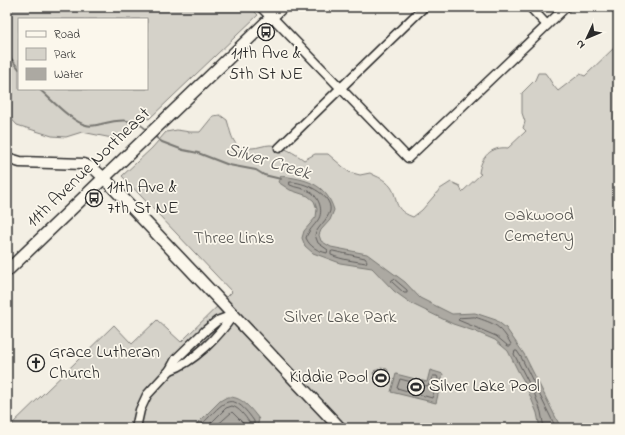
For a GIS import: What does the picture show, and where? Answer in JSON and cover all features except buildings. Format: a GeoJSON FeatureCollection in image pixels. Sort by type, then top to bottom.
{"type":"FeatureCollection","features":[{"type":"Feature","properties":{"kind":"main road","name":"11th Avenue Northeast"},"geometry":{"type":"LineString","coordinates":[[7,271],[282,7]]}},
{"type":"Feature","properties":{"kind":"main road"},"geometry":{"type":"LineString","coordinates":[[104,178],[340,428]]}},
{"type":"Feature","properties":{"kind":"street"},"geometry":{"type":"LineString","coordinates":[[262,7],[408,158],[566,7]]}},
{"type":"Feature","properties":{"kind":"street"},"geometry":{"type":"LineString","coordinates":[[279,148],[424,7]]}},
{"type":"Feature","properties":{"kind":"street"},"geometry":{"type":"LineString","coordinates":[[530,7],[547,25]]}},
{"type":"Feature","properties":{"kind":"street"},"geometry":{"type":"LineString","coordinates":[[7,158],[20,162],[84,164],[93,168],[104,178]]}},
{"type":"Feature","properties":{"kind":"street"},"geometry":{"type":"LineString","coordinates":[[170,370],[180,367],[194,357],[224,328],[234,315]]}},
{"type":"Feature","properties":{"kind":"street"},"geometry":{"type":"LineString","coordinates":[[136,428],[140,410],[147,395],[170,370],[176,359],[217,321],[234,315]]}},
{"type":"Feature","properties":{"kind":"green space"},"geometry":{"type":"Polygon","coordinates":[[[7,7],[250,7],[258,15],[149,119],[146,118],[130,133],[117,139],[82,132],[66,137],[52,136],[17,125],[7,114],[7,7]]]}},
{"type":"Feature","properties":{"kind":"green space","name":"Silver Lake Park"},"geometry":{"type":"Polygon","coordinates":[[[618,44],[618,428],[8,428],[114,325],[132,344],[157,320],[181,342],[232,292],[122,176],[152,148],[166,132],[177,130],[200,132],[213,116],[220,115],[227,120],[234,141],[240,147],[256,148],[268,145],[279,146],[304,160],[315,154],[328,154],[349,172],[360,175],[370,173],[380,178],[391,187],[400,210],[413,217],[422,210],[440,189],[451,182],[460,186],[462,192],[481,174],[479,173],[480,167],[488,154],[497,149],[508,148],[526,131],[523,128],[525,122],[522,113],[522,93],[535,80],[538,73],[545,73],[558,91],[580,74],[585,76],[618,44]]]}},
{"type":"Feature","properties":{"kind":"water"},"geometry":{"type":"Polygon","coordinates":[[[281,176],[314,184],[326,194],[334,210],[330,220],[321,230],[319,235],[321,241],[331,247],[367,254],[405,282],[420,298],[452,314],[475,313],[496,320],[506,328],[524,354],[561,428],[540,428],[537,413],[525,383],[508,351],[495,340],[453,324],[412,304],[394,291],[372,268],[340,263],[313,253],[305,246],[302,238],[304,231],[316,217],[317,209],[314,201],[308,196],[290,190],[278,182],[281,176]]]}},
{"type":"Feature","properties":{"kind":"water","name":"Kiddie Pool"},"geometry":{"type":"Polygon","coordinates":[[[381,368],[387,369],[388,371],[385,384],[381,385],[373,373],[381,368]]]}},
{"type":"Feature","properties":{"kind":"water","name":"Silver Lake Pool"},"geometry":{"type":"Polygon","coordinates":[[[430,370],[443,374],[436,403],[391,392],[396,374],[427,382],[430,370]]]}},
{"type":"Feature","properties":{"kind":"water"},"geometry":{"type":"Polygon","coordinates":[[[227,397],[237,398],[249,407],[259,419],[257,428],[193,428],[220,401],[227,397]]]}},
{"type":"Feature","properties":{"kind":"waterway","name":"Silver Creek"},"geometry":{"type":"LineString","coordinates":[[7,53],[18,68]]}},
{"type":"Feature","properties":{"kind":"waterway","name":"Silver Creek"},"geometry":{"type":"LineString","coordinates":[[40,90],[74,120],[88,126],[114,121],[131,121],[147,130]]}},
{"type":"Feature","properties":{"kind":"waterway","name":"Silver Creek"},"geometry":{"type":"LineString","coordinates":[[154,136],[162,142],[183,150],[198,153],[229,165],[256,170],[264,175],[281,179]]}},
{"type":"Feature","properties":{"kind":"place","name":"11th Ave & 5th St NE"},"geometry":{"type":"Point","coordinates":[266,32]}},
{"type":"Feature","properties":{"kind":"place","name":"11th Ave & 7th St NE"},"geometry":{"type":"Point","coordinates":[94,198]}},
{"type":"Feature","properties":{"kind":"place","name":"Grace Lutheran Church"},"geometry":{"type":"Point","coordinates":[36,363]}},
{"type":"Feature","properties":{"kind":"place","name":"Kiddie Pool"},"geometry":{"type":"Point","coordinates":[381,378]}},
{"type":"Feature","properties":{"kind":"place","name":"Silver Lake Pool"},"geometry":{"type":"Point","coordinates":[416,387]}},
{"type":"Feature","properties":{"kind":"park label","name":"Oakwood Cemetery"},"geometry":{"type":"Point","coordinates":[539,226]}},
{"type":"Feature","properties":{"kind":"park label","name":"Three Links"},"geometry":{"type":"Point","coordinates":[234,239]}}]}
